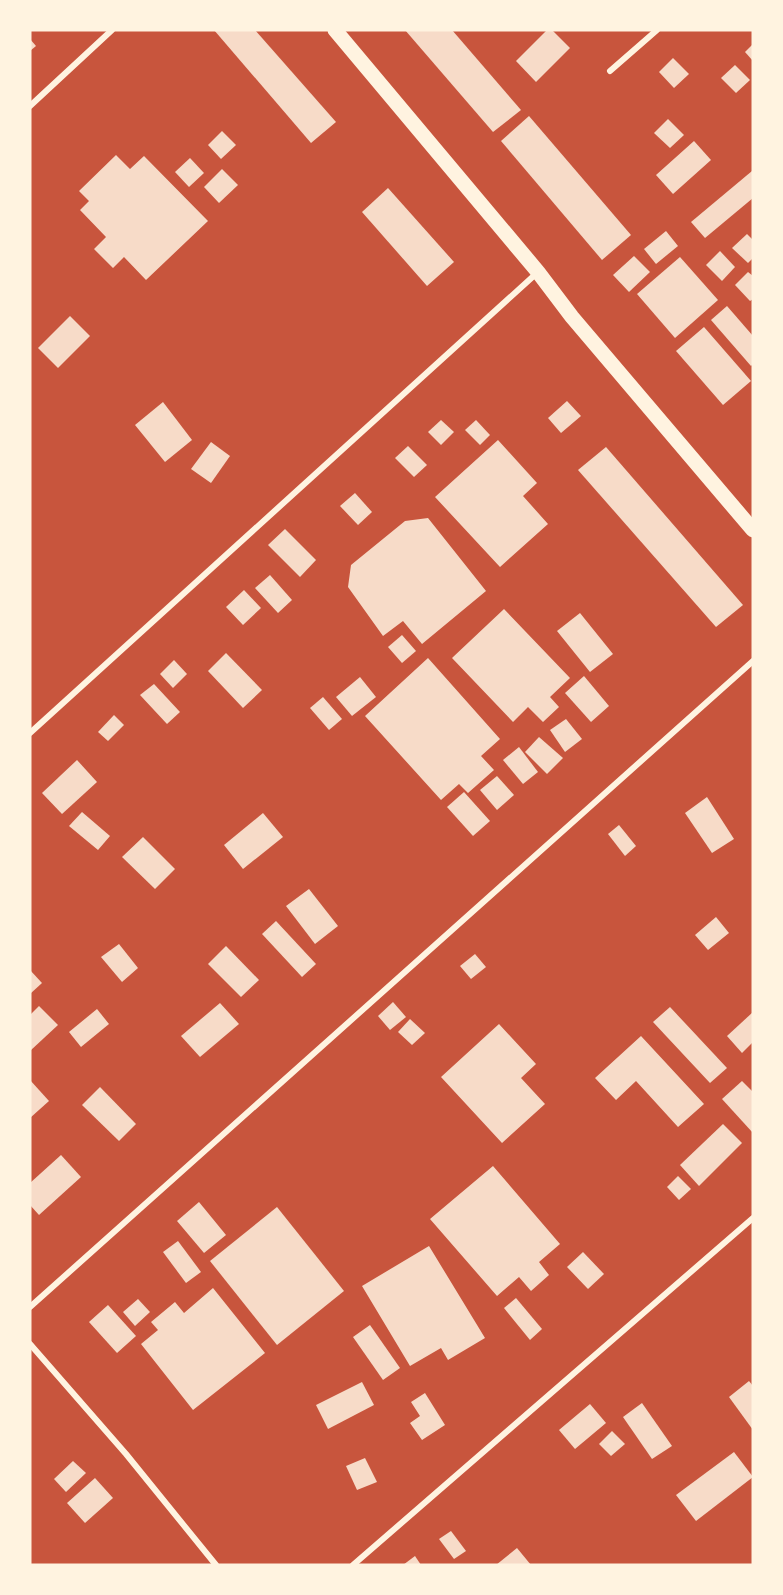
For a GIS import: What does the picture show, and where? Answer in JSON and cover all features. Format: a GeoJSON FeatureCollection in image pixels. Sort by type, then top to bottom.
{"type":"FeatureCollection","features":[{"type":"Feature","properties":{"kind":"main road"},"geometry":{"type":"LineString","coordinates":[[335,30],[753,530]]}},
{"type":"Feature","properties":{"kind":"street"},"geometry":{"type":"LineString","coordinates":[[30,106],[112,30]]}},
{"type":"Feature","properties":{"kind":"street"},"geometry":{"type":"LineString","coordinates":[[610,70],[657,30]]}},
{"type":"Feature","properties":{"kind":"street"},"geometry":{"type":"LineString","coordinates":[[30,733],[538,272]]}},
{"type":"Feature","properties":{"kind":"street"},"geometry":{"type":"LineString","coordinates":[[30,1306],[753,661]]}},
{"type":"Feature","properties":{"kind":"street"},"geometry":{"type":"LineString","coordinates":[[353,1565],[753,1218]]}},
{"type":"Feature","properties":{"kind":"street"},"geometry":{"type":"LineString","coordinates":[[30,1344],[126,1454],[216,1565]]}},
{"type":"Feature","properties":{"kind":"building"},"geometry":{"type":"Polygon","coordinates":[[[214,30],[255,30],[336,122],[311,143],[214,30]]]}},
{"type":"Feature","properties":{"kind":"building"},"geometry":{"type":"Polygon","coordinates":[[[405,30],[452,30],[521,110],[493,132],[405,30]]]}},
{"type":"Feature","properties":{"kind":"building"},"geometry":{"type":"Polygon","coordinates":[[[547,30],[552,30],[570,48],[536,82],[516,61],[547,30]]]}},
{"type":"Feature","properties":{"kind":"building"},"geometry":{"type":"Polygon","coordinates":[[[30,39],[36,46],[30,51],[30,39]]]}},
{"type":"Feature","properties":{"kind":"building"},"geometry":{"type":"Polygon","coordinates":[[[753,44],[753,61],[745,52],[753,44]]]}},
{"type":"Feature","properties":{"kind":"building"},"geometry":{"type":"Polygon","coordinates":[[[673,58],[689,74],[674,88],[659,72],[673,58]]]}},
{"type":"Feature","properties":{"kind":"building"},"geometry":{"type":"Polygon","coordinates":[[[735,65],[750,80],[736,93],[721,78],[735,65]]]}},
{"type":"Feature","properties":{"kind":"building"},"geometry":{"type":"Polygon","coordinates":[[[529,116],[631,235],[602,260],[501,141],[529,116]]]}},
{"type":"Feature","properties":{"kind":"building"},"geometry":{"type":"Polygon","coordinates":[[[668,119],[684,135],[670,148],[654,133],[668,119]]]}},
{"type":"Feature","properties":{"kind":"building"},"geometry":{"type":"Polygon","coordinates":[[[222,131],[236,145],[221,159],[208,145],[222,131]]]}},
{"type":"Feature","properties":{"kind":"building"},"geometry":{"type":"Polygon","coordinates":[[[694,141],[711,160],[673,194],[656,175],[694,141]]]}},
{"type":"Feature","properties":{"kind":"building"},"geometry":{"type":"Polygon","coordinates":[[[116,155],[130,169],[144,156],[208,221],[146,280],[124,257],[113,268],[94,249],[106,237],[80,210],[89,201],[79,191],[116,155]]]}},
{"type":"Feature","properties":{"kind":"building"},"geometry":{"type":"Polygon","coordinates":[[[190,158],[204,173],[189,187],[175,172],[190,158]]]}},
{"type":"Feature","properties":{"kind":"building"},"geometry":{"type":"Polygon","coordinates":[[[222,169],[238,185],[219,203],[204,187],[222,169]]]}},
{"type":"Feature","properties":{"kind":"building"},"geometry":{"type":"Polygon","coordinates":[[[752,171],[753,198],[705,238],[691,222],[752,171]]]}},
{"type":"Feature","properties":{"kind":"building"},"geometry":{"type":"Polygon","coordinates":[[[388,188],[454,262],[427,286],[362,212],[388,188]]]}},
{"type":"Feature","properties":{"kind":"building"},"geometry":{"type":"Polygon","coordinates":[[[666,231],[678,246],[656,264],[644,249],[666,231]]]}},
{"type":"Feature","properties":{"kind":"building"},"geometry":{"type":"Polygon","coordinates":[[[747,234],[753,240],[753,258],[748,263],[732,248],[747,234]]]}},
{"type":"Feature","properties":{"kind":"building"},"geometry":{"type":"Polygon","coordinates":[[[720,251],[735,267],[722,281],[706,265],[720,251]]]}},
{"type":"Feature","properties":{"kind":"building"},"geometry":{"type":"Polygon","coordinates":[[[634,256],[650,272],[629,292],[613,275],[634,256]]]}},
{"type":"Feature","properties":{"kind":"building"},"geometry":{"type":"Polygon","coordinates":[[[680,257],[718,300],[675,338],[637,294],[680,257]]]}},
{"type":"Feature","properties":{"kind":"building"},"geometry":{"type":"Polygon","coordinates":[[[748,272],[753,276],[753,299],[750,301],[735,285],[748,272]]]}},
{"type":"Feature","properties":{"kind":"building"},"geometry":{"type":"Polygon","coordinates":[[[727,306],[753,336],[753,364],[751,366],[711,320],[727,306]]]}},
{"type":"Feature","properties":{"kind":"building"},"geometry":{"type":"Polygon","coordinates":[[[70,316],[90,336],[58,368],[38,348],[70,316]]]}},
{"type":"Feature","properties":{"kind":"building"},"geometry":{"type":"Polygon","coordinates":[[[704,327],[751,381],[723,405],[676,351],[704,327]]]}},
{"type":"Feature","properties":{"kind":"building"},"geometry":{"type":"Polygon","coordinates":[[[567,401],[581,416],[561,433],[548,418],[567,401]]]}},
{"type":"Feature","properties":{"kind":"building"},"geometry":{"type":"Polygon","coordinates":[[[163,402],[192,440],[165,462],[135,425],[163,402]]]}},
{"type":"Feature","properties":{"kind":"building"},"geometry":{"type":"Polygon","coordinates":[[[441,420],[454,432],[441,445],[428,432],[441,420]]]}},
{"type":"Feature","properties":{"kind":"building"},"geometry":{"type":"Polygon","coordinates":[[[476,420],[490,435],[480,445],[465,430],[476,420]]]}},
{"type":"Feature","properties":{"kind":"building"},"geometry":{"type":"Polygon","coordinates":[[[498,440],[537,483],[523,496],[548,524],[500,567],[435,497],[498,440]]]}},
{"type":"Feature","properties":{"kind":"building"},"geometry":{"type":"Polygon","coordinates":[[[211,442],[230,456],[211,483],[191,469],[211,442]]]}},
{"type":"Feature","properties":{"kind":"building"},"geometry":{"type":"Polygon","coordinates":[[[408,446],[427,465],[414,477],[395,458],[408,446]]]}},
{"type":"Feature","properties":{"kind":"building"},"geometry":{"type":"Polygon","coordinates":[[[606,447],[743,605],[716,627],[578,470],[606,447]]]}},
{"type":"Feature","properties":{"kind":"building"},"geometry":{"type":"Polygon","coordinates":[[[355,493],[372,512],[358,525],[340,506],[355,493]]]}},
{"type":"Feature","properties":{"kind":"building"},"geometry":{"type":"Polygon","coordinates":[[[428,518],[486,591],[422,644],[403,621],[383,636],[348,587],[351,565],[405,521],[428,518]]]}},
{"type":"Feature","properties":{"kind":"building"},"geometry":{"type":"Polygon","coordinates":[[[285,529],[316,560],[300,577],[268,545],[285,529]]]}},
{"type":"Feature","properties":{"kind":"building"},"geometry":{"type":"Polygon","coordinates":[[[270,575],[292,600],[278,613],[255,588],[270,575]]]}},
{"type":"Feature","properties":{"kind":"building"},"geometry":{"type":"Polygon","coordinates":[[[244,590],[261,608],[243,625],[226,607],[244,590]]]}},
{"type":"Feature","properties":{"kind":"building"},"geometry":{"type":"Polygon","coordinates":[[[504,609],[570,678],[550,697],[559,707],[543,722],[528,707],[513,722],[452,658],[504,609]]]}},
{"type":"Feature","properties":{"kind":"building"},"geometry":{"type":"Polygon","coordinates":[[[580,613],[613,654],[590,672],[557,631],[580,613]]]}},
{"type":"Feature","properties":{"kind":"building"},"geometry":{"type":"Polygon","coordinates":[[[402,635],[416,651],[402,663],[388,647],[402,635]]]}},
{"type":"Feature","properties":{"kind":"building"},"geometry":{"type":"Polygon","coordinates":[[[226,653],[262,690],[243,708],[208,671],[226,653]]]}},
{"type":"Feature","properties":{"kind":"building"},"geometry":{"type":"Polygon","coordinates":[[[428,658],[500,739],[481,756],[494,770],[468,793],[459,784],[441,800],[365,716],[428,658]]]}},
{"type":"Feature","properties":{"kind":"building"},"geometry":{"type":"Polygon","coordinates":[[[174,660],[187,674],[173,688],[160,674],[174,660]]]}},
{"type":"Feature","properties":{"kind":"building"},"geometry":{"type":"Polygon","coordinates":[[[584,676],[609,706],[591,722],[565,693],[584,676]]]}},
{"type":"Feature","properties":{"kind":"building"},"geometry":{"type":"Polygon","coordinates":[[[360,677],[376,697],[352,716],[336,697],[360,677]]]}},
{"type":"Feature","properties":{"kind":"building"},"geometry":{"type":"Polygon","coordinates":[[[154,684],[180,712],[167,724],[140,695],[154,684]]]}},
{"type":"Feature","properties":{"kind":"building"},"geometry":{"type":"Polygon","coordinates":[[[323,697],[342,719],[329,730],[310,708],[323,697]]]}},
{"type":"Feature","properties":{"kind":"building"},"geometry":{"type":"Polygon","coordinates":[[[114,715],[124,725],[108,741],[98,732],[114,715]]]}},
{"type":"Feature","properties":{"kind":"building"},"geometry":{"type":"Polygon","coordinates":[[[566,719],[582,739],[565,752],[550,730],[566,719]]]}},
{"type":"Feature","properties":{"kind":"building"},"geometry":{"type":"Polygon","coordinates":[[[539,737],[563,758],[547,774],[525,752],[539,737]]]}},
{"type":"Feature","properties":{"kind":"building"},"geometry":{"type":"Polygon","coordinates":[[[519,747],[538,772],[523,784],[503,760],[519,747]]]}},
{"type":"Feature","properties":{"kind":"building"},"geometry":{"type":"Polygon","coordinates":[[[77,760],[97,782],[62,814],[42,793],[77,760]]]}},
{"type":"Feature","properties":{"kind":"building"},"geometry":{"type":"Polygon","coordinates":[[[497,776],[514,795],[497,810],[480,790],[497,776]]]}},
{"type":"Feature","properties":{"kind":"building"},"geometry":{"type":"Polygon","coordinates":[[[464,792],[490,821],[473,836],[447,807],[464,792]]]}},
{"type":"Feature","properties":{"kind":"building"},"geometry":{"type":"Polygon","coordinates":[[[707,797],[734,839],[712,853],[685,813],[707,797]]]}},
{"type":"Feature","properties":{"kind":"building"},"geometry":{"type":"Polygon","coordinates":[[[82,812],[110,836],[98,850],[69,826],[82,812]]]}},
{"type":"Feature","properties":{"kind":"building"},"geometry":{"type":"Polygon","coordinates":[[[263,813],[283,837],[243,869],[224,845],[263,813]]]}},
{"type":"Feature","properties":{"kind":"building"},"geometry":{"type":"Polygon","coordinates":[[[619,825],[636,846],[625,856],[608,834],[619,825]]]}},
{"type":"Feature","properties":{"kind":"building"},"geometry":{"type":"Polygon","coordinates":[[[143,837],[175,869],[155,889],[122,857],[143,837]]]}},
{"type":"Feature","properties":{"kind":"building"},"geometry":{"type":"Polygon","coordinates":[[[309,889],[338,926],[315,944],[286,906],[309,889]]]}},
{"type":"Feature","properties":{"kind":"building"},"geometry":{"type":"Polygon","coordinates":[[[716,917],[729,933],[708,950],[695,935],[716,917]]]}},
{"type":"Feature","properties":{"kind":"building"},"geometry":{"type":"Polygon","coordinates":[[[276,921],[316,964],[302,977],[262,934],[276,921]]]}},
{"type":"Feature","properties":{"kind":"building"},"geometry":{"type":"Polygon","coordinates":[[[119,944],[138,968],[122,982],[101,957],[119,944]]]}},
{"type":"Feature","properties":{"kind":"building"},"geometry":{"type":"Polygon","coordinates":[[[226,946],[259,980],[241,997],[208,964],[226,946]]]}},
{"type":"Feature","properties":{"kind":"building"},"geometry":{"type":"Polygon","coordinates":[[[475,954],[486,967],[471,979],[460,966],[475,954]]]}},
{"type":"Feature","properties":{"kind":"building"},"geometry":{"type":"Polygon","coordinates":[[[30,970],[42,983],[30,994],[30,970]]]}},
{"type":"Feature","properties":{"kind":"building"},"geometry":{"type":"Polygon","coordinates":[[[393,1002],[406,1017],[390,1030],[378,1016],[393,1002]]]}},
{"type":"Feature","properties":{"kind":"building"},"geometry":{"type":"Polygon","coordinates":[[[220,1003],[239,1024],[200,1057],[181,1036],[220,1003]]]}},
{"type":"Feature","properties":{"kind":"building"},"geometry":{"type":"Polygon","coordinates":[[[39,1006],[58,1025],[30,1051],[30,1015],[39,1006]]]}},
{"type":"Feature","properties":{"kind":"building"},"geometry":{"type":"Polygon","coordinates":[[[670,1007],[727,1068],[710,1083],[653,1022],[670,1007]]]}},
{"type":"Feature","properties":{"kind":"building"},"geometry":{"type":"Polygon","coordinates":[[[97,1009],[109,1024],[81,1047],[69,1032],[97,1009]]]}},
{"type":"Feature","properties":{"kind":"building"},"geometry":{"type":"Polygon","coordinates":[[[753,1012],[753,1042],[742,1053],[727,1036],[753,1012]]]}},
{"type":"Feature","properties":{"kind":"building"},"geometry":{"type":"Polygon","coordinates":[[[410,1019],[425,1033],[412,1045],[398,1032],[410,1019]]]}},
{"type":"Feature","properties":{"kind":"building"},"geometry":{"type":"Polygon","coordinates":[[[499,1024],[536,1064],[521,1078],[545,1104],[502,1143],[441,1077],[499,1024]]]}},
{"type":"Feature","properties":{"kind":"building"},"geometry":{"type":"Polygon","coordinates":[[[641,1036],[704,1104],[678,1127],[636,1081],[616,1100],[595,1078],[641,1036]]]}},
{"type":"Feature","properties":{"kind":"building"},"geometry":{"type":"Polygon","coordinates":[[[30,1080],[49,1101],[30,1118],[30,1080]]]}},
{"type":"Feature","properties":{"kind":"building"},"geometry":{"type":"Polygon","coordinates":[[[742,1081],[753,1092],[753,1133],[722,1099],[742,1081]]]}},
{"type":"Feature","properties":{"kind":"building"},"geometry":{"type":"Polygon","coordinates":[[[100,1087],[136,1124],[119,1141],[82,1105],[100,1087]]]}},
{"type":"Feature","properties":{"kind":"building"},"geometry":{"type":"Polygon","coordinates":[[[723,1124],[742,1143],[699,1186],[680,1165],[723,1124]]]}},
{"type":"Feature","properties":{"kind":"building"},"geometry":{"type":"Polygon","coordinates":[[[61,1155],[81,1177],[39,1215],[30,1205],[30,1183],[61,1155]]]}},
{"type":"Feature","properties":{"kind":"building"},"geometry":{"type":"Polygon","coordinates":[[[493,1166],[560,1244],[539,1262],[549,1275],[531,1291],[519,1277],[497,1296],[430,1219],[493,1166]]]}},
{"type":"Feature","properties":{"kind":"building"},"geometry":{"type":"Polygon","coordinates":[[[678,1176],[691,1189],[679,1200],[667,1187],[678,1176]]]}},
{"type":"Feature","properties":{"kind":"building"},"geometry":{"type":"Polygon","coordinates":[[[199,1202],[226,1235],[204,1253],[177,1221],[199,1202]]]}},
{"type":"Feature","properties":{"kind":"building"},"geometry":{"type":"Polygon","coordinates":[[[277,1207],[344,1291],[277,1345],[210,1261],[277,1207]]]}},
{"type":"Feature","properties":{"kind":"building"},"geometry":{"type":"Polygon","coordinates":[[[178,1241],[201,1272],[186,1283],[163,1252],[178,1241]]]}},
{"type":"Feature","properties":{"kind":"building"},"geometry":{"type":"Polygon","coordinates":[[[429,1246],[485,1338],[448,1360],[441,1348],[410,1366],[362,1286],[429,1246]]]}},
{"type":"Feature","properties":{"kind":"building"},"geometry":{"type":"Polygon","coordinates":[[[583,1252],[604,1274],[588,1289],[567,1267],[583,1252]]]}},
{"type":"Feature","properties":{"kind":"building"},"geometry":{"type":"Polygon","coordinates":[[[213,1288],[265,1353],[193,1410],[141,1344],[158,1330],[151,1322],[175,1302],[184,1313],[213,1288]]]}},
{"type":"Feature","properties":{"kind":"building"},"geometry":{"type":"Polygon","coordinates":[[[516,1298],[542,1329],[530,1340],[504,1308],[516,1298]]]}},
{"type":"Feature","properties":{"kind":"building"},"geometry":{"type":"Polygon","coordinates":[[[138,1299],[150,1312],[135,1326],[123,1312],[138,1299]]]}},
{"type":"Feature","properties":{"kind":"building"},"geometry":{"type":"Polygon","coordinates":[[[108,1305],[136,1336],[117,1353],[89,1322],[108,1305]]]}},
{"type":"Feature","properties":{"kind":"building"},"geometry":{"type":"Polygon","coordinates":[[[370,1325],[400,1368],[383,1380],[353,1337],[370,1325]]]}},
{"type":"Feature","properties":{"kind":"building"},"geometry":{"type":"Polygon","coordinates":[[[749,1381],[753,1386],[753,1430],[729,1397],[749,1381]]]}},
{"type":"Feature","properties":{"kind":"building"},"geometry":{"type":"Polygon","coordinates":[[[362,1382],[374,1405],[328,1429],[316,1405],[362,1382]]]}},
{"type":"Feature","properties":{"kind":"building"},"geometry":{"type":"Polygon","coordinates":[[[425,1393],[445,1425],[422,1440],[410,1423],[420,1416],[411,1402],[425,1393]]]}},
{"type":"Feature","properties":{"kind":"building"},"geometry":{"type":"Polygon","coordinates":[[[642,1403],[672,1446],[652,1459],[623,1417],[642,1403]]]}},
{"type":"Feature","properties":{"kind":"building"},"geometry":{"type":"Polygon","coordinates":[[[590,1404],[606,1423],[575,1449],[559,1430],[590,1404]]]}},
{"type":"Feature","properties":{"kind":"building"},"geometry":{"type":"Polygon","coordinates":[[[612,1431],[625,1444],[611,1456],[599,1444],[612,1431]]]}},
{"type":"Feature","properties":{"kind":"building"},"geometry":{"type":"Polygon","coordinates":[[[734,1452],[753,1477],[696,1521],[676,1495],[734,1452]]]}},
{"type":"Feature","properties":{"kind":"building"},"geometry":{"type":"Polygon","coordinates":[[[365,1458],[377,1482],[357,1490],[346,1466],[365,1458]]]}},
{"type":"Feature","properties":{"kind":"building"},"geometry":{"type":"Polygon","coordinates":[[[73,1461],[86,1473],[66,1492],[54,1479],[73,1461]]]}},
{"type":"Feature","properties":{"kind":"building"},"geometry":{"type":"Polygon","coordinates":[[[95,1478],[113,1498],[85,1523],[67,1503],[95,1478]]]}},
{"type":"Feature","properties":{"kind":"building"},"geometry":{"type":"Polygon","coordinates":[[[451,1531],[466,1551],[454,1559],[439,1539],[451,1531]]]}},
{"type":"Feature","properties":{"kind":"building"},"geometry":{"type":"Polygon","coordinates":[[[517,1548],[531,1565],[496,1565],[517,1548]]]}},
{"type":"Feature","properties":{"kind":"building"},"geometry":{"type":"Polygon","coordinates":[[[415,1556],[421,1565],[403,1565],[415,1556]]]}}]}
